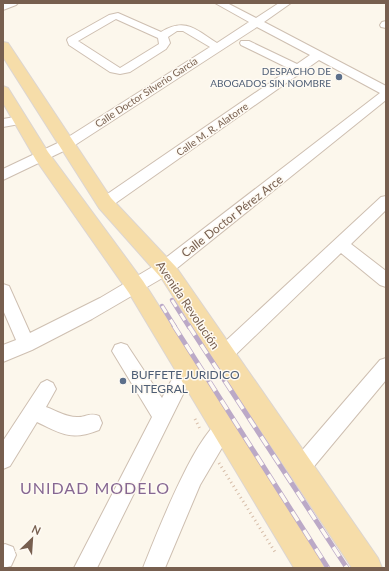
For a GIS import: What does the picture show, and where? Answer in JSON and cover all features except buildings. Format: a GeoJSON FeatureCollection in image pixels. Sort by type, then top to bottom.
{"type":"FeatureCollection","features":[{"type":"Feature","properties":{"kind":"main road","name":"Avenida Revolución"},"geometry":{"type":"LineString","coordinates":[[3,46],[105,203],[166,268],[223,355],[368,568]]}},
{"type":"Feature","properties":{"kind":"main road"},"geometry":{"type":"LineString","coordinates":[[3,90],[42,156],[136,287],[310,568]]}},
{"type":"Feature","properties":{"kind":"street"},"geometry":{"type":"LineString","coordinates":[[3,7],[12,3]]}},
{"type":"Feature","properties":{"kind":"street"},"geometry":{"type":"LineString","coordinates":[[220,3],[386,91]]}},
{"type":"Feature","properties":{"kind":"street","name":"Calle Doctor Silverio García"},"geometry":{"type":"LineString","coordinates":[[3,175],[67,144],[286,3]]}},
{"type":"Feature","properties":{"kind":"street"},"geometry":{"type":"LineString","coordinates":[[118,16],[162,36],[165,41],[162,47],[126,70],[120,71],[114,70],[73,43],[72,40],[107,20],[118,16]]}},
{"type":"Feature","properties":{"kind":"street"},"geometry":{"type":"LineString","coordinates":[[162,36],[175,28],[185,28],[217,47]]}},
{"type":"Feature","properties":{"kind":"street"},"geometry":{"type":"LineString","coordinates":[[245,43],[298,70]]}},
{"type":"Feature","properties":{"kind":"street","name":"Calle M. R. Alatorre"},"geometry":{"type":"LineString","coordinates":[[105,203],[318,55]]}},
{"type":"Feature","properties":{"kind":"street","name":"Calle Doctor Pérez Arce"},"geometry":{"type":"LineString","coordinates":[[3,354],[56,330],[136,287],[166,268],[386,94]]}},
{"type":"Feature","properties":{"kind":"street"},"geometry":{"type":"LineString","coordinates":[[3,123],[21,120]]}},
{"type":"Feature","properties":{"kind":"street"},"geometry":{"type":"LineString","coordinates":[[223,355],[386,201]]}},
{"type":"Feature","properties":{"kind":"street"},"geometry":{"type":"LineString","coordinates":[[340,244],[386,280]]}},
{"type":"Feature","properties":{"kind":"street"},"geometry":{"type":"LineString","coordinates":[[3,291],[26,344]]}},
{"type":"Feature","properties":{"kind":"street"},"geometry":{"type":"LineString","coordinates":[[121,350],[162,416]]}},
{"type":"Feature","properties":{"kind":"street"},"geometry":{"type":"LineString","coordinates":[[300,469],[386,366]]}},
{"type":"Feature","properties":{"kind":"street"},"geometry":{"type":"LineString","coordinates":[[85,568],[186,370]]}},
{"type":"Feature","properties":{"kind":"street"},"geometry":{"type":"LineString","coordinates":[[3,459],[48,389]]}},
{"type":"Feature","properties":{"kind":"street"},"geometry":{"type":"LineString","coordinates":[[35,411],[64,425],[79,428],[92,423]]}},
{"type":"Feature","properties":{"kind":"street"},"geometry":{"type":"LineString","coordinates":[[154,568],[196,472],[209,447],[223,429]]}},
{"type":"Feature","properties":{"kind":"railway"},"geometry":{"type":"LineString","coordinates":[[172,300],[189,327]]}},
{"type":"Feature","properties":{"kind":"railway"},"geometry":{"type":"LineString","coordinates":[[162,306],[175,327]]}},
{"type":"Feature","properties":{"kind":"railway"},"geometry":{"type":"LineString","coordinates":[[174,326],[328,568]]}},
{"type":"Feature","properties":{"kind":"railway"},"geometry":{"type":"LineString","coordinates":[[189,326],[347,568]]}},
{"type":"Feature","properties":{"kind":"place","name":"DESPACHO DE ABOGADOS SIN NOMBRE"},"geometry":{"type":"Point","coordinates":[339,77]}},
{"type":"Feature","properties":{"kind":"place","name":"BUFFETE JURIDICO INTEGRAL"},"geometry":{"type":"Point","coordinates":[123,381]}},
{"type":"Feature","properties":{"kind":"district","name":"UNIDAD MODELO"},"geometry":{"type":"Point","coordinates":[95,487]}}]}
